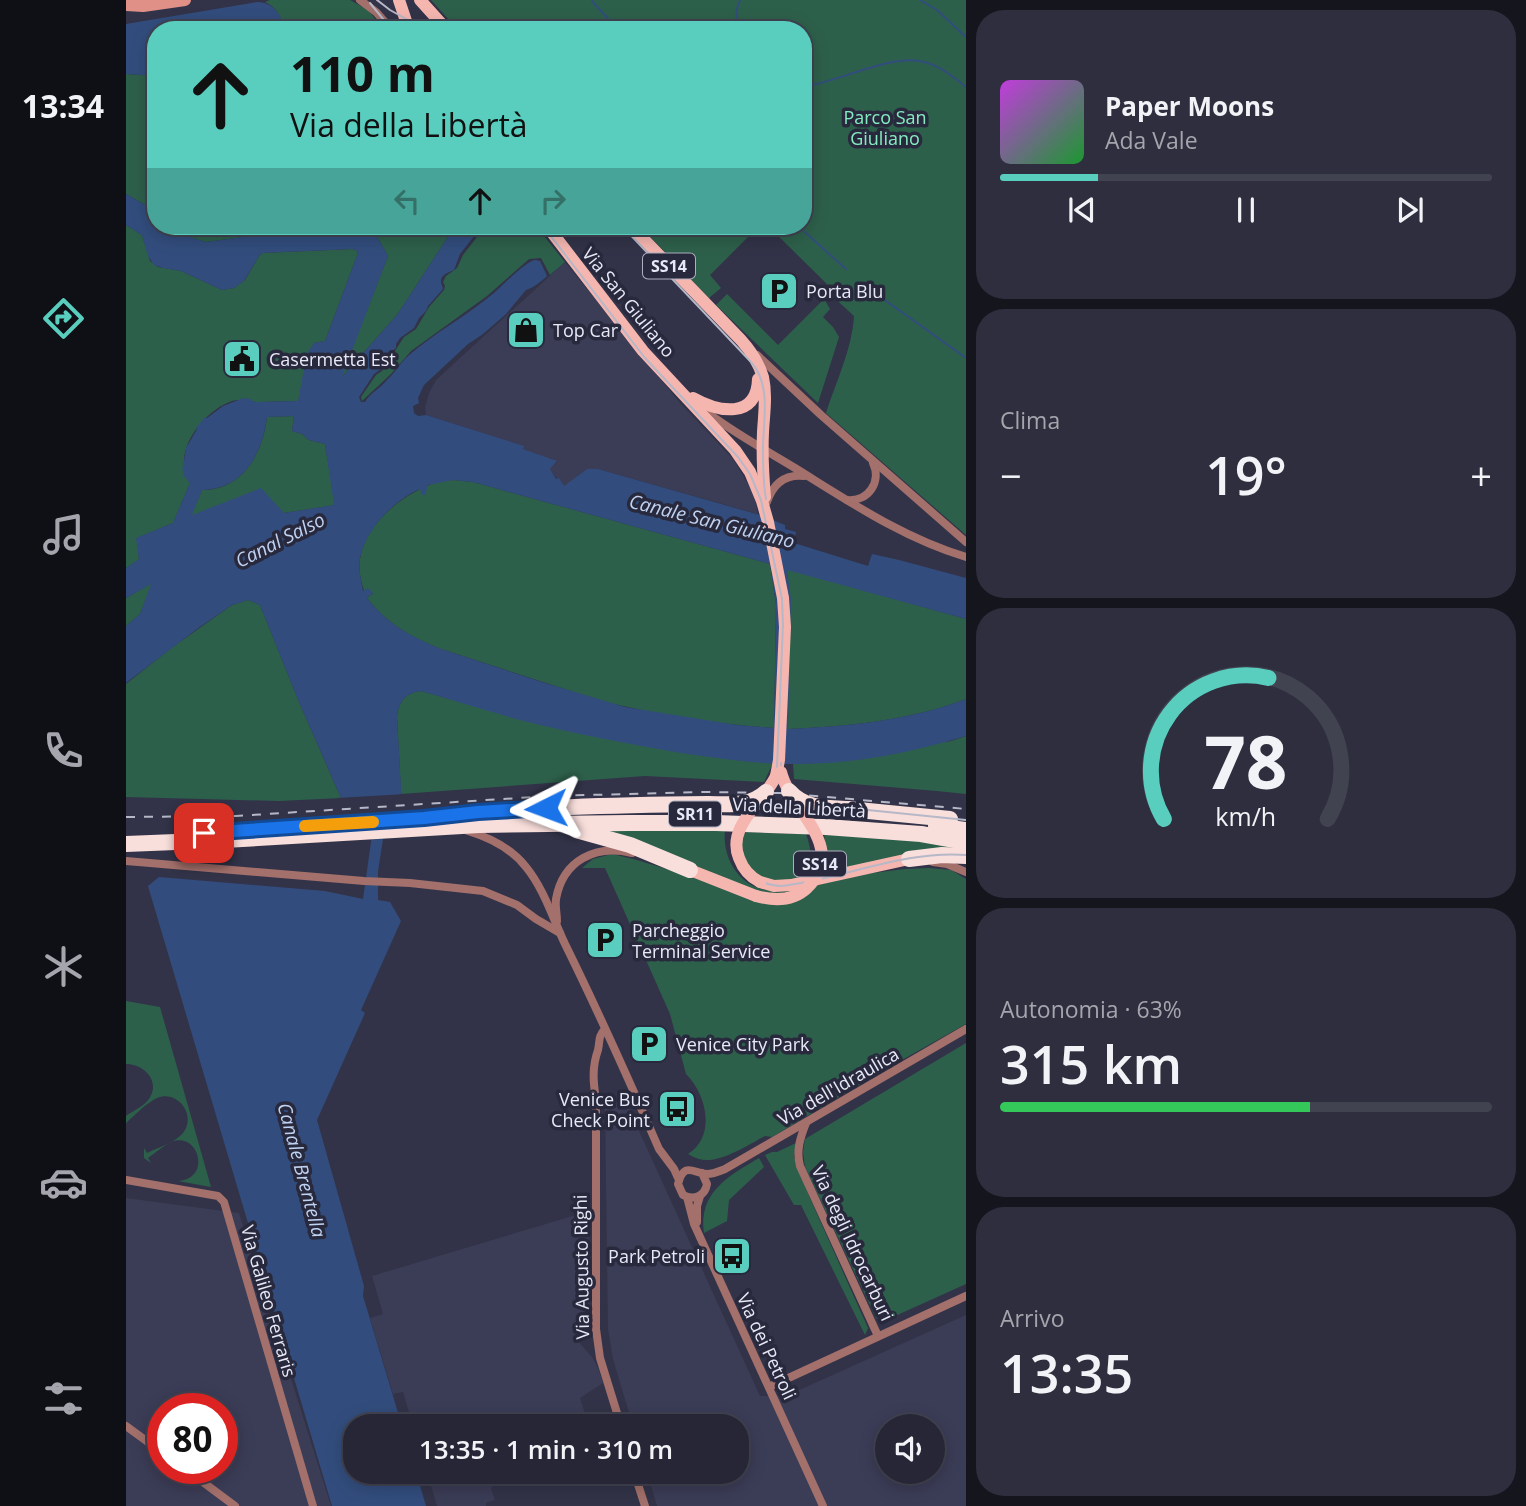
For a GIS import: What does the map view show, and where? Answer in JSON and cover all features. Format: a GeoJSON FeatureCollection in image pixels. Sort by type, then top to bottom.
{"type":"FeatureCollection","features":[{"type":"Feature","properties":{"kind":"highway"},"geometry":{"type":"LineString","coordinates":[[789,791],[807,805],[966,820]]}},
{"type":"Feature","properties":{"kind":"highway"},"geometry":{"type":"LineString","coordinates":[[430,824],[529,809],[745,804],[766,793]]}},
{"type":"Feature","properties":{"kind":"highway","name":"Via della Libertà"},"geometry":{"type":"LineString","coordinates":[[430,824],[476,816],[717,814],[826,818],[966,830]]}},
{"type":"Feature","properties":{"kind":"highway","name":"Via della Libertà"},"geometry":{"type":"LineString","coordinates":[[126,836],[430,824],[716,823],[921,834],[966,842]]}},
{"type":"Feature","properties":{"kind":"highway","name":"SS14"},"geometry":{"type":"LineString","coordinates":[[550,824],[604,836],[690,870]]}},
{"type":"Feature","properties":{"kind":"highway","name":"Via della Libertà"},"geometry":{"type":"LineString","coordinates":[[126,844],[330,829]]}},
{"type":"Feature","properties":{"kind":"highway","name":"SS14"},"geometry":{"type":"LineString","coordinates":[[909,859],[942,855],[966,856]]}},
{"type":"Feature","properties":{"kind":"main road"},"geometry":{"type":"LineString","coordinates":[[399,0],[407,21]]}},
{"type":"Feature","properties":{"kind":"main road"},"geometry":{"type":"LineString","coordinates":[[420,0],[439,21]]}},
{"type":"Feature","properties":{"kind":"main road","name":"Via San Giuliano"},"geometry":{"type":"LineString","coordinates":[[554,235],[643,351],[742,460],[767,515]]}},
{"type":"Feature","properties":{"kind":"main road","name":"SS14"},"geometry":{"type":"LineString","coordinates":[[640,235],[741,340],[761,373],[764,385],[763,470],[767,515],[785,614],[779,760],[776,776],[742,825],[736,842],[743,867],[749,876],[774,886],[791,885],[909,859]]}},
{"type":"Feature","properties":{"kind":"main road"},"geometry":{"type":"LineString","coordinates":[[684,394],[714,408],[729,410],[743,407],[753,398],[757,389],[758,376],[754,360]]}},
{"type":"Feature","properties":{"kind":"main road","name":"SS14"},"geometry":{"type":"LineString","coordinates":[[690,870],[756,896],[778,900],[796,895],[810,884],[819,868],[821,855],[818,838],[783,780],[779,760]]}},
{"type":"Feature","properties":{"kind":"street"},"geometry":{"type":"LineString","coordinates":[[126,5],[143,6],[186,0]]}},
{"type":"Feature","properties":{"kind":"street"},"geometry":{"type":"LineString","coordinates":[[360,0],[384,21]]}},
{"type":"Feature","properties":{"kind":"street"},"geometry":{"type":"LineString","coordinates":[[741,340],[801,397],[966,542]]}},
{"type":"Feature","properties":{"kind":"street","name":"Via San Giuliano"},"geometry":{"type":"LineString","coordinates":[[684,394],[716,419],[846,500],[914,538],[966,557]]}},
{"type":"Feature","properties":{"kind":"street"},"geometry":{"type":"LineString","coordinates":[[846,500],[859,499],[872,489],[877,472],[872,460]]}},
{"type":"Feature","properties":{"kind":"street"},"geometry":{"type":"LineString","coordinates":[[767,515],[771,492],[782,480],[797,475],[811,478]]}},
{"type":"Feature","properties":{"kind":"street"},"geometry":{"type":"LineString","coordinates":[[430,824],[474,832],[509,850],[528,870],[559,930],[659,1149],[674,1169],[681,1192],[687,1197],[700,1196],[707,1184],[702,1173],[677,1164],[659,1149]]}},
{"type":"Feature","properties":{"kind":"street"},"geometry":{"type":"LineString","coordinates":[[559,930],[556,899],[560,887],[571,868],[586,856],[603,850],[624,851],[690,870]]}},
{"type":"Feature","properties":{"kind":"street"},"geometry":{"type":"LineString","coordinates":[[909,859],[947,864],[966,872]]}},
{"type":"Feature","properties":{"kind":"street"},"geometry":{"type":"LineString","coordinates":[[126,861],[483,891],[517,905],[536,919],[559,930]]}},
{"type":"Feature","properties":{"kind":"street"},"geometry":{"type":"LineString","coordinates":[[545,901],[556,899]]}},
{"type":"Feature","properties":{"kind":"street","name":"Via Augusto Righi"},"geometry":{"type":"LineString","coordinates":[[605,1029],[599,1035],[593,1079],[596,1102],[596,1329],[600,1359],[617,1414]]}},
{"type":"Feature","properties":{"kind":"street","name":"Via dell'Idraulica"},"geometry":{"type":"LineString","coordinates":[[707,1184],[726,1169],[966,1029]]}},
{"type":"Feature","properties":{"kind":"street","name":"Via degli Idrocarburi"},"geometry":{"type":"LineString","coordinates":[[806,1122],[800,1136],[800,1167],[878,1336]]}},
{"type":"Feature","properties":{"kind":"street","name":"Via dell'Idraulica"},"geometry":{"type":"LineString","coordinates":[[702,1173],[716,1173],[726,1169]]}},
{"type":"Feature","properties":{"kind":"street"},"geometry":{"type":"LineString","coordinates":[[679,1180],[688,1170]]}},
{"type":"Feature","properties":{"kind":"street","name":"Via Galileo Ferraris"},"geometry":{"type":"LineString","coordinates":[[126,1180],[218,1196],[224,1202],[313,1506]]}},
{"type":"Feature","properties":{"kind":"street"},"geometry":{"type":"LineString","coordinates":[[700,1196],[697,1215],[703,1245]]}},
{"type":"Feature","properties":{"kind":"street","name":"Via dei Petroli"},"geometry":{"type":"LineString","coordinates":[[687,1197],[703,1245],[823,1506]]}},
{"type":"Feature","properties":{"kind":"street"},"geometry":{"type":"LineString","coordinates":[[769,1387],[966,1296]]}},
{"type":"Feature","properties":{"kind":"street"},"geometry":{"type":"LineString","coordinates":[[126,1426],[147,1441]]}},
{"type":"Feature","properties":{"kind":"street"},"geometry":{"type":"LineString","coordinates":[[205,1484],[235,1506]]}},
{"type":"Feature","properties":{"kind":"street"},"geometry":{"type":"LineString","coordinates":[[638,1484],[645,1506]]}},
{"type":"Feature","properties":{"kind":"shaded area"},"geometry":{"type":"Polygon","coordinates":[[[565,262],[680,403],[733,459],[754,494],[758,514],[598,469],[587,469],[564,487],[549,469],[557,462],[523,449],[523,446],[426,415],[429,393],[436,380],[565,262]]]}},
{"type":"Feature","properties":{"kind":"shaded area"},"geometry":{"type":"Polygon","coordinates":[[[624,1098],[760,1396],[788,1395],[966,1315],[966,1506],[657,1506],[651,1484],[749,1484],[749,1414],[629,1414],[613,1359],[608,1329],[605,1108],[624,1098]]]}},
{"type":"Feature","properties":{"kind":"shaded area"},"geometry":{"type":"Polygon","coordinates":[[[126,1198],[239,1213],[331,1506],[126,1506],[126,1198]]]}},
{"type":"Feature","properties":{"kind":"shaded area"},"geometry":{"type":"Polygon","coordinates":[[[576,1215],[589,1238],[590,1336],[577,1340],[592,1357],[603,1383],[580,1398],[585,1414],[409,1414],[403,1392],[393,1394],[370,1318],[383,1314],[372,1276],[576,1215]]]}},
{"type":"Feature","properties":{"kind":"shaded area"},"geometry":{"type":"Polygon","coordinates":[[[431,1484],[494,1484],[491,1488],[495,1500],[486,1503],[486,1506],[437,1506],[431,1484]]]}},
{"type":"Feature","properties":{"kind":"green space"},"geometry":{"type":"Polygon","coordinates":[[[350,0],[368,10],[377,21],[282,21],[276,10],[265,2],[350,0]]]}},
{"type":"Feature","properties":{"kind":"green space","name":"Parco San Giuliano"},"geometry":{"type":"Polygon","coordinates":[[[431,0],[966,0],[966,535],[826,413],[847,353],[854,316],[829,293],[833,290],[777,235],[812,235],[812,21],[450,21],[431,0]]]}},
{"type":"Feature","properties":{"kind":"green space"},"geometry":{"type":"Polygon","coordinates":[[[126,74],[147,75],[147,206],[126,194],[126,74]]]}},
{"type":"Feature","properties":{"kind":"green space"},"geometry":{"type":"Polygon","coordinates":[[[126,225],[142,235],[150,261],[158,267],[181,271],[222,290],[234,288],[245,280],[262,253],[352,249],[358,253],[325,341],[314,343],[298,401],[236,400],[210,414],[193,434],[187,447],[185,471],[190,483],[173,523],[137,538],[139,560],[126,568],[126,225]]]}},
{"type":"Feature","properties":{"kind":"green space"},"geometry":{"type":"Polygon","coordinates":[[[182,235],[244,235],[244,237],[206,242],[182,235]]]}},
{"type":"Feature","properties":{"kind":"green space"},"geometry":{"type":"Polygon","coordinates":[[[376,235],[449,235],[397,315],[340,379],[388,256],[376,235]]]}},
{"type":"Feature","properties":{"kind":"green space"},"geometry":{"type":"Polygon","coordinates":[[[543,235],[565,262],[550,275],[541,258],[529,259],[487,296],[411,351],[362,401],[361,397],[376,375],[382,371],[404,337],[416,329],[429,307],[444,290],[443,282],[446,276],[457,268],[477,237],[543,235]]]}},
{"type":"Feature","properties":{"kind":"green space"},"geometry":{"type":"Polygon","coordinates":[[[649,235],[750,235],[710,275],[721,288],[709,298],[649,235]]]}},
{"type":"Feature","properties":{"kind":"green space"},"geometry":{"type":"Polygon","coordinates":[[[727,294],[778,345],[824,299],[830,309],[823,317],[839,337],[818,403],[716,305],[727,294]]]}},
{"type":"Feature","properties":{"kind":"green space"},"geometry":{"type":"Polygon","coordinates":[[[294,416],[292,431],[309,440],[325,444],[335,505],[284,513],[191,515],[202,490],[229,484],[248,467],[261,444],[267,417],[294,416]]]}},
{"type":"Feature","properties":{"kind":"green space"},"geometry":{"type":"Polygon","coordinates":[[[453,480],[473,482],[770,564],[776,605],[774,728],[688,718],[602,701],[441,649],[391,622],[367,598],[373,593],[364,591],[359,567],[363,547],[376,525],[394,506],[416,491],[453,480]]]}},
{"type":"Feature","properties":{"kind":"green space"},"geometry":{"type":"Polygon","coordinates":[[[787,569],[966,619],[966,699],[922,713],[878,721],[788,729],[787,569]]]}},
{"type":"Feature","properties":{"kind":"green space"},"geometry":{"type":"Polygon","coordinates":[[[152,583],[140,614],[126,626],[126,598],[152,583]]]}},
{"type":"Feature","properties":{"kind":"green space"},"geometry":{"type":"Polygon","coordinates":[[[248,600],[260,605],[341,798],[279,801],[126,797],[126,684],[232,605],[248,600]]]}},
{"type":"Feature","properties":{"kind":"green space"},"geometry":{"type":"Polygon","coordinates":[[[421,691],[546,726],[773,763],[764,782],[645,776],[401,794],[398,711],[407,696],[421,691]]]}},
{"type":"Feature","properties":{"kind":"green space"},"geometry":{"type":"Polygon","coordinates":[[[966,736],[966,794],[794,779],[793,764],[951,741],[966,736]]]}},
{"type":"Feature","properties":{"kind":"green space"},"geometry":{"type":"Polygon","coordinates":[[[606,830],[725,830],[729,860],[740,876],[748,883],[767,890],[790,889],[788,892],[762,895],[606,830]]]}},
{"type":"Feature","properties":{"kind":"green space"},"geometry":{"type":"Polygon","coordinates":[[[746,832],[806,834],[811,855],[803,878],[795,882],[785,882],[755,873],[749,868],[742,853],[746,832]]]}},
{"type":"Feature","properties":{"kind":"green space"},"geometry":{"type":"Polygon","coordinates":[[[824,833],[939,841],[966,848],[822,874],[826,856],[824,833]]]}},
{"type":"Feature","properties":{"kind":"green space"},"geometry":{"type":"Polygon","coordinates":[[[612,854],[702,880],[757,902],[864,874],[905,869],[951,870],[966,879],[966,1024],[772,1137],[765,1136],[715,1159],[694,1157],[688,1154],[703,1136],[705,1114],[699,1092],[686,1074],[670,1014],[605,868],[582,868],[593,859],[612,854]]]}},
{"type":"Feature","properties":{"kind":"green space"},"geometry":{"type":"Polygon","coordinates":[[[126,1001],[160,1007],[211,1187],[178,1181],[195,1173],[198,1157],[189,1143],[181,1140],[171,1142],[185,1130],[188,1116],[177,1100],[164,1096],[157,1098],[126,1123],[126,1116],[149,1099],[153,1086],[144,1070],[126,1064],[126,1001]]]}},
{"type":"Feature","properties":{"kind":"green space"},"geometry":{"type":"Polygon","coordinates":[[[966,1043],[966,1284],[884,1321],[876,1318],[805,1167],[805,1139],[966,1043]]]}},
{"type":"Feature","properties":{"kind":"green space"},"geometry":{"type":"Polygon","coordinates":[[[796,1143],[794,1157],[868,1328],[865,1335],[801,1205],[794,1205],[765,1155],[796,1143]]]}},
{"type":"Feature","properties":{"kind":"green space"},"geometry":{"type":"Polygon","coordinates":[[[168,1144],[148,1158],[151,1163],[144,1158],[144,1148],[147,1153],[168,1144]]]}},
{"type":"Feature","properties":{"kind":"green space"},"geometry":{"type":"Polygon","coordinates":[[[759,1158],[764,1167],[729,1200],[727,1221],[704,1233],[703,1219],[711,1196],[727,1179],[759,1158]]]}},
{"type":"Feature","properties":{"kind":"water"},"geometry":{"type":"Polygon","coordinates":[[[257,2],[276,10],[282,21],[147,21],[147,75],[126,74],[126,24],[257,2]]]}},
{"type":"Feature","properties":{"kind":"water"},"geometry":{"type":"Polygon","coordinates":[[[126,194],[147,206],[147,235],[182,235],[206,242],[243,235],[376,235],[388,256],[342,377],[397,315],[449,235],[475,235],[460,254],[454,270],[442,277],[443,289],[414,328],[400,338],[381,369],[374,374],[359,397],[361,402],[365,402],[418,348],[484,301],[531,261],[540,261],[547,276],[526,290],[506,314],[468,344],[424,385],[418,398],[419,403],[413,406],[414,413],[524,446],[523,449],[557,461],[550,469],[564,486],[587,469],[598,469],[760,515],[796,532],[794,543],[868,566],[872,554],[966,578],[966,619],[787,570],[791,599],[788,729],[878,721],[922,713],[966,699],[966,736],[906,752],[824,763],[742,761],[681,753],[563,730],[511,718],[421,691],[407,696],[401,702],[397,717],[400,817],[383,839],[378,871],[378,900],[390,902],[401,921],[361,1010],[365,1013],[317,1120],[364,1286],[363,1296],[398,1414],[343,1414],[343,1484],[420,1484],[426,1506],[332,1506],[148,886],[159,877],[325,891],[363,899],[372,835],[341,798],[260,605],[248,600],[232,605],[126,683],[126,626],[140,614],[151,584],[126,598],[126,568],[139,559],[136,538],[173,523],[190,483],[182,468],[186,448],[205,417],[241,398],[255,402],[298,401],[307,353],[314,343],[325,341],[358,253],[352,249],[262,253],[244,281],[234,288],[222,290],[181,271],[154,265],[148,256],[142,235],[126,225],[126,194]],[[294,416],[267,417],[261,444],[248,467],[229,483],[202,490],[192,515],[261,488],[284,513],[334,505],[325,444],[309,440],[292,431],[294,416]],[[453,480],[428,485],[425,495],[422,495],[420,489],[391,508],[368,537],[359,566],[363,591],[368,588],[373,593],[367,598],[375,607],[391,623],[441,649],[625,707],[737,725],[774,728],[776,605],[770,564],[473,482],[453,480]]]}},
{"type":"Feature","properties":{"kind":"pier"},"geometry":{"type":"Polygon","coordinates":[[[405,794],[404,818],[388,838],[368,840],[366,832],[345,817],[337,798],[405,794]]]}},
{"type":"Feature","properties":{"kind":"waterway"},"geometry":{"type":"LineString","coordinates":[[736,21],[740,0]]}},
{"type":"Feature","properties":{"kind":"waterway"},"geometry":{"type":"LineString","coordinates":[[920,0],[937,10],[966,37]]}},
{"type":"Feature","properties":{"kind":"waterway"},"geometry":{"type":"LineString","coordinates":[[592,1],[610,21]]}},
{"type":"Feature","properties":{"kind":"waterway"},"geometry":{"type":"LineString","coordinates":[[812,85],[881,65],[911,60],[936,66],[966,87]]}},
{"type":"Feature","properties":{"kind":"waterway"},"geometry":{"type":"LineString","coordinates":[[808,235],[846,269]]}},
{"type":"Feature","properties":{"kind":"waterway"},"geometry":{"type":"LineString","coordinates":[[882,298],[966,358]]}},
{"type":"Feature","properties":{"kind":"tram line"},"geometry":{"type":"LineString","coordinates":[[377,0],[410,21]]}},
{"type":"Feature","properties":{"kind":"tram line"},"geometry":{"type":"LineString","coordinates":[[370,3],[385,21]]}},
{"type":"Feature","properties":{"kind":"tram line"},"geometry":{"type":"LineString","coordinates":[[550,235],[645,358],[738,457],[750,474],[761,500],[782,599],[783,625],[777,766],[773,780],[748,817],[737,843],[739,856],[747,871],[762,882],[781,886],[919,857],[966,855]]}},
{"type":"Feature","properties":{"kind":"tram line"},"geometry":{"type":"LineString","coordinates":[[631,235],[758,371],[765,403],[763,461],[766,499]]}},
{"type":"Feature","properties":{"kind":"tram line"},"geometry":{"type":"LineString","coordinates":[[781,763],[783,777],[789,788],[809,804],[966,820]]}},
{"type":"Feature","properties":{"kind":"railway"},"geometry":{"type":"LineString","coordinates":[[126,817],[236,816],[550,796],[703,792],[780,793],[966,809]]}},
{"type":"Feature","properties":{"kind":"slow traffic"},"geometry":{"type":"LineString","coordinates":[[305,826],[373,822]]}},
{"type":"Feature","properties":{"kind":"place","name":"Porta Blu"},"geometry":{"type":"Point","coordinates":[779,291]}},
{"type":"Feature","properties":{"kind":"place","name":"Top Car"},"geometry":{"type":"Point","coordinates":[526,330]}},
{"type":"Feature","properties":{"kind":"place","name":"Casermetta Est"},"geometry":{"type":"Point","coordinates":[242,359]}},
{"type":"Feature","properties":{"kind":"place","name":"Parcheggio Terminal Service"},"geometry":{"type":"Point","coordinates":[605,940]}},
{"type":"Feature","properties":{"kind":"place","name":"Venice City Park"},"geometry":{"type":"Point","coordinates":[649,1044]}},
{"type":"Feature","properties":{"kind":"place","name":"Venice Bus Check Point"},"geometry":{"type":"Point","coordinates":[677,1109]}},
{"type":"Feature","properties":{"kind":"place","name":"Park Petroli"},"geometry":{"type":"Point","coordinates":[732,1256]}},
{"type":"Feature","properties":{"kind":"route"},"geometry":{"type":"LineString","coordinates":[[204,833],[546,808]]}},
{"type":"Feature","properties":{"kind":"water label","name":"Canale San Giuliano"},"geometry":{"type":"Point","coordinates":[712,521]}},
{"type":"Feature","properties":{"kind":"water label","name":"Canal Salso"},"geometry":{"type":"Point","coordinates":[280,540]}},
{"type":"Feature","properties":{"kind":"water label","name":"Canale Brentella"},"geometry":{"type":"Point","coordinates":[302,1170]}}]}
